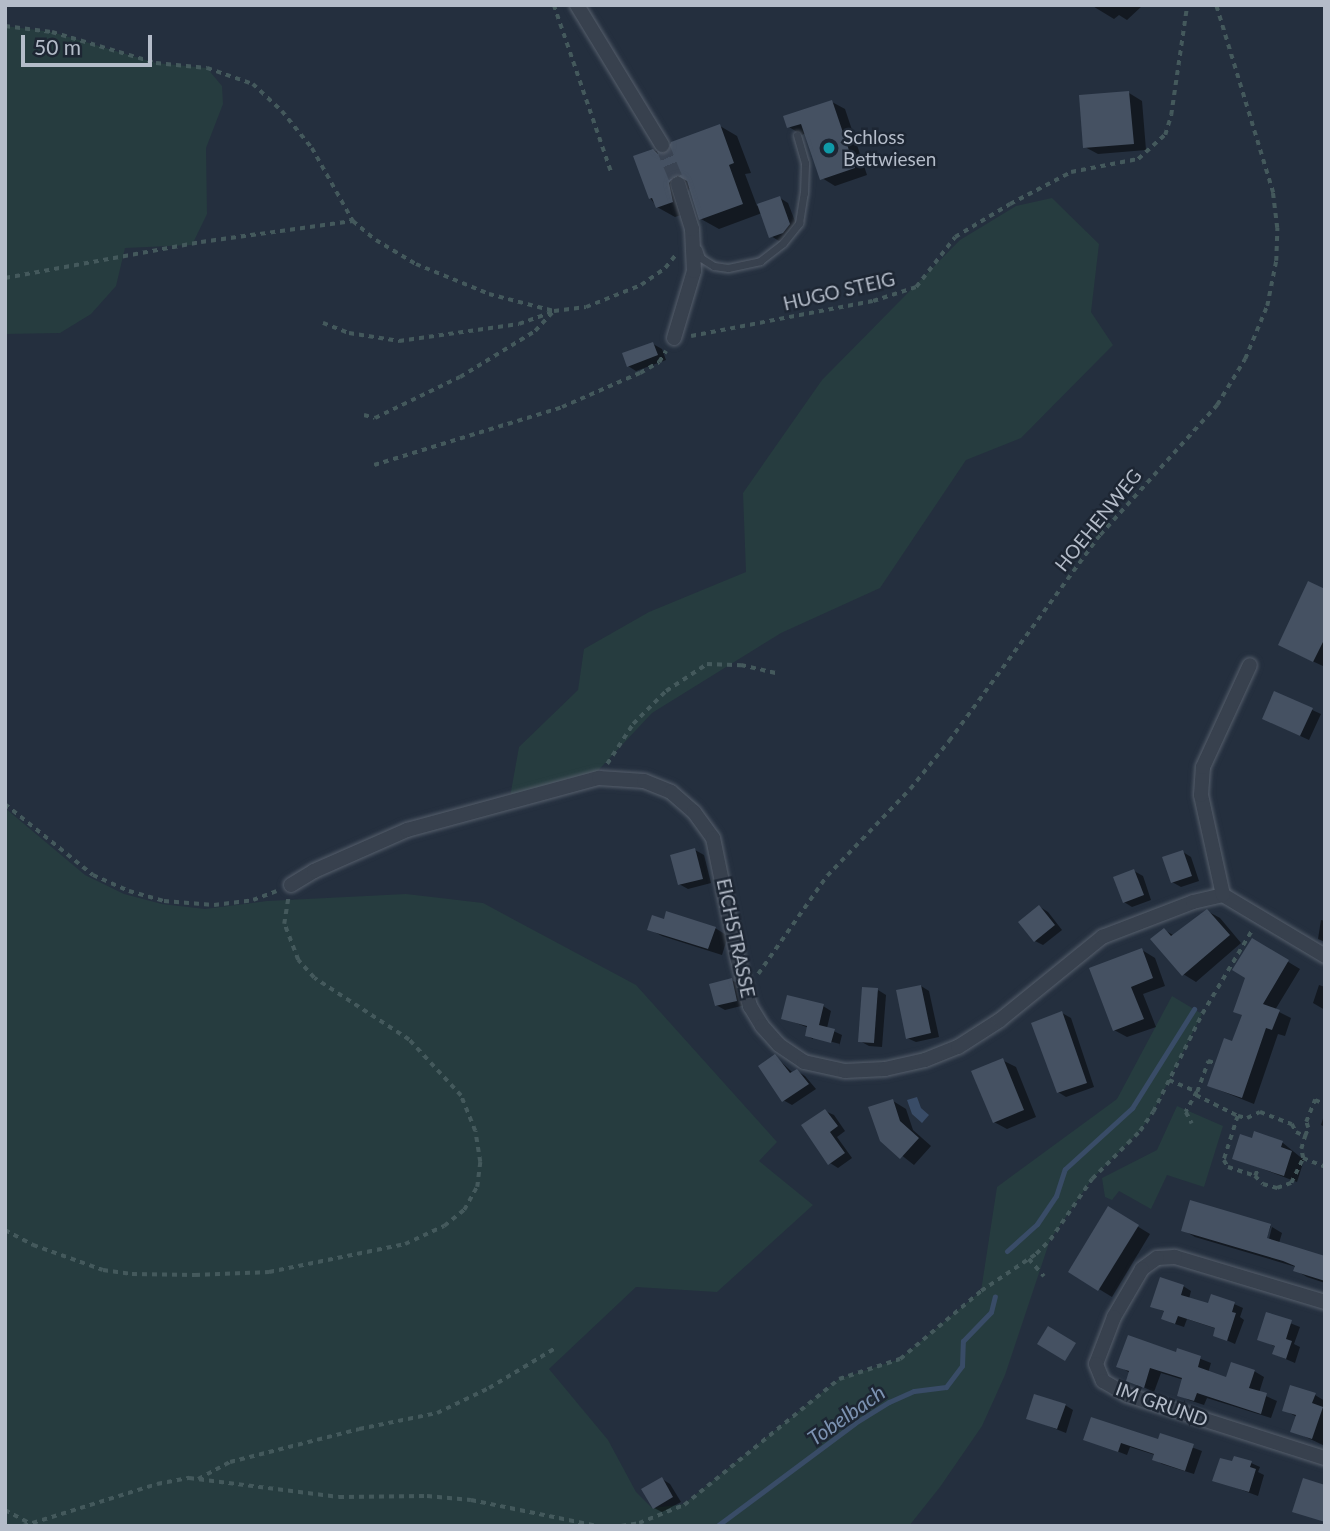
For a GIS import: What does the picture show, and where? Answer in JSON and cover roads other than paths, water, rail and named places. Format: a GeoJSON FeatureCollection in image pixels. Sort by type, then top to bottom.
{"type":"FeatureCollection","features":[{"type":"Feature","properties":{"kind":"street"},"geometry":{"type":"LineString","coordinates":[[578,5],[663,145]]}},
{"type":"Feature","properties":{"kind":"street"},"geometry":{"type":"LineString","coordinates":[[674,338],[694,271],[692,229],[678,184]]}},
{"type":"Feature","properties":{"kind":"street"},"geometry":{"type":"LineString","coordinates":[[1250,665],[1203,767],[1200,795],[1223,895],[1325,956]]}},
{"type":"Feature","properties":{"kind":"street","name":"EICHSTRASSE"},"geometry":{"type":"LineString","coordinates":[[291,885],[314,871],[407,830],[598,778],[644,781],[671,792],[709,831],[717,849],[738,960],[750,1006],[762,1026],[779,1045],[804,1062],[845,1071],[885,1069],[925,1060],[958,1047],[1000,1020],[1102,937],[1193,902],[1223,895]]}},
{"type":"Feature","properties":{"kind":"street","name":"IM GRUND"},"geometry":{"type":"LineString","coordinates":[[1325,1302],[1175,1257],[1157,1258],[1142,1269],[1114,1317],[1096,1364],[1103,1381],[1127,1395],[1325,1458]]}},
{"type":"Feature","properties":{"kind":"lane"},"geometry":{"type":"LineString","coordinates":[[692,229],[701,258],[714,266],[728,268],[760,261],[783,243],[799,223],[804,193],[805,163],[797,135]]}},
{"type":"Feature","properties":{"kind":"water"},"geometry":{"type":"Polygon","coordinates":[[[917,1097],[921,1108],[929,1115],[922,1123],[912,1114],[907,1100],[917,1097]]]}},
{"type":"Feature","properties":{"kind":"waterway","name":"Tobelbach"},"geometry":{"type":"LineString","coordinates":[[1007,1251],[1037,1224],[1056,1196],[1065,1169],[1132,1108],[1194,1009]]}},
{"type":"Feature","properties":{"kind":"waterway","name":"Tobelbach"},"geometry":{"type":"LineString","coordinates":[[717,1526],[855,1423],[889,1402],[914,1391],[946,1387],[962,1366],[963,1341],[991,1312],[995,1296]]}},
{"type":"Feature","properties":{"kind":"tunnel"},"geometry":{"type":"LineString","coordinates":[[662,145],[678,184]]}},
{"type":"Feature","properties":{"kind":"place","name":"Schloss Bettwiesen"},"geometry":{"type":"Point","coordinates":[829,148]}}]}
